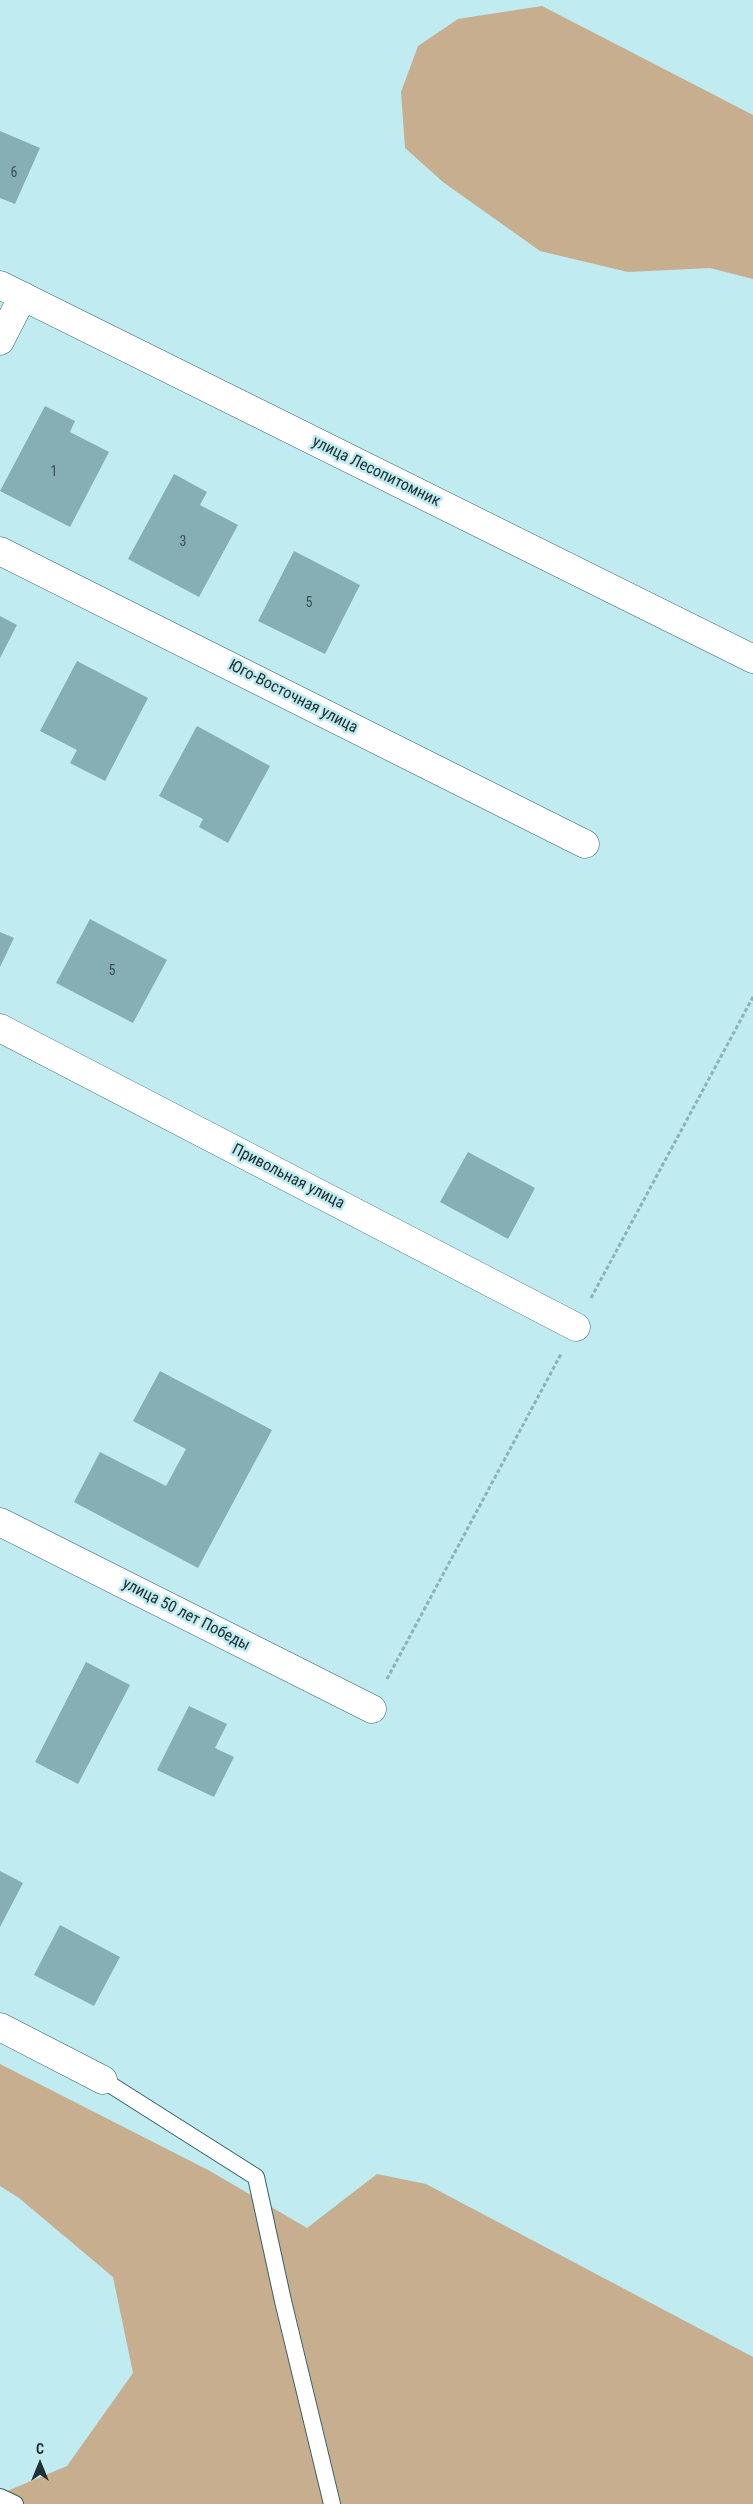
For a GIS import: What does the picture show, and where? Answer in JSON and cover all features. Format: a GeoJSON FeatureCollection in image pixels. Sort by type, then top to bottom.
{"type":"FeatureCollection","features":[{"type":"Feature","properties":{"kind":"street"},"geometry":{"type":"LineString","coordinates":[[0,341],[12,290]]}},
{"type":"Feature","properties":{"kind":"street","name":"улица Лесопитомник"},"geometry":{"type":"LineString","coordinates":[[12,290],[753,659]]}},
{"type":"Feature","properties":{"kind":"street","name":"Юго-Восточная улица"},"geometry":{"type":"LineString","coordinates":[[0,551],[585,844]]}},
{"type":"Feature","properties":{"kind":"street","name":"Привольная улица"},"geometry":{"type":"LineString","coordinates":[[0,1028],[576,1326]]}},
{"type":"Feature","properties":{"kind":"street","name":"улица 50 лет Победы"},"geometry":{"type":"LineString","coordinates":[[0,1522],[372,1709]]}},
{"type":"Feature","properties":{"kind":"street"},"geometry":{"type":"LineString","coordinates":[[0,2027],[103,2080]]}},
{"type":"Feature","properties":{"kind":"lane"},"geometry":{"type":"LineString","coordinates":[[103,2080],[256,2177],[283,2302],[332,2504]]}},
{"type":"Feature","properties":{"kind":"lane"},"geometry":{"type":"LineString","coordinates":[[0,2497],[15,2504]]}},
{"type":"Feature","properties":{"kind":"shaded area"},"geometry":{"type":"Polygon","coordinates":[[[542,6],[753,115],[753,279],[710,268],[628,272],[540,251],[443,182],[405,148],[401,92],[418,46],[458,19],[542,6]]]}},
{"type":"Feature","properties":{"kind":"shaded area"},"geometry":{"type":"Polygon","coordinates":[[[0,2064],[210,2171],[307,2228],[377,2174],[426,2184],[753,2357],[753,2504],[0,2504],[0,2494],[67,2466],[133,2373],[113,2277],[19,2198],[0,2186],[0,2064]]]}},
{"type":"Feature","properties":{"kind":"building"},"geometry":{"type":"Polygon","coordinates":[[[0,131],[40,148],[15,204],[0,198],[0,131]]]}},
{"type":"Feature","properties":{"kind":"building"},"geometry":{"type":"Polygon","coordinates":[[[45,406],[75,421],[70,432],[109,452],[70,527],[0,491],[45,406]]]}},
{"type":"Feature","properties":{"kind":"building"},"geometry":{"type":"Polygon","coordinates":[[[174,474],[207,492],[200,505],[238,525],[199,597],[128,559],[174,474]]]}},
{"type":"Feature","properties":{"kind":"building"},"geometry":{"type":"Polygon","coordinates":[[[294,551],[360,585],[325,654],[258,621],[294,551]]]}},
{"type":"Feature","properties":{"kind":"building"},"geometry":{"type":"Polygon","coordinates":[[[0,616],[17,625],[0,658],[0,616]]]}},
{"type":"Feature","properties":{"kind":"building"},"geometry":{"type":"Polygon","coordinates":[[[77,661],[148,698],[105,781],[70,763],[77,750],[40,731],[77,661]]]}},
{"type":"Feature","properties":{"kind":"building"},"geometry":{"type":"Polygon","coordinates":[[[197,726],[270,766],[228,843],[199,827],[203,819],[159,796],[197,726]]]}},
{"type":"Feature","properties":{"kind":"building"},"geometry":{"type":"Polygon","coordinates":[[[90,919],[167,960],[133,1023],[56,983],[90,919]]]}},
{"type":"Feature","properties":{"kind":"building"},"geometry":{"type":"Polygon","coordinates":[[[0,932],[14,938],[0,967],[0,932]]]}},
{"type":"Feature","properties":{"kind":"building"},"geometry":{"type":"Polygon","coordinates":[[[468,1152],[535,1188],[508,1239],[440,1202],[468,1152]]]}},
{"type":"Feature","properties":{"kind":"building"},"geometry":{"type":"Polygon","coordinates":[[[160,1371],[272,1430],[198,1568],[74,1502],[100,1452],[166,1486],[186,1449],[133,1421],[160,1371]]]}},
{"type":"Feature","properties":{"kind":"building"},"geometry":{"type":"Polygon","coordinates":[[[86,1662],[130,1685],[78,1784],[35,1762],[86,1662]]]}},
{"type":"Feature","properties":{"kind":"building"},"geometry":{"type":"Polygon","coordinates":[[[189,1706],[227,1724],[215,1748],[234,1757],[214,1797],[157,1770],[189,1706]]]}},
{"type":"Feature","properties":{"kind":"building"},"geometry":{"type":"Polygon","coordinates":[[[0,1871],[23,1883],[0,1927],[0,1871]]]}},
{"type":"Feature","properties":{"kind":"building"},"geometry":{"type":"Polygon","coordinates":[[[60,1925],[120,1957],[94,2006],[34,1975],[60,1925]]]}}]}
